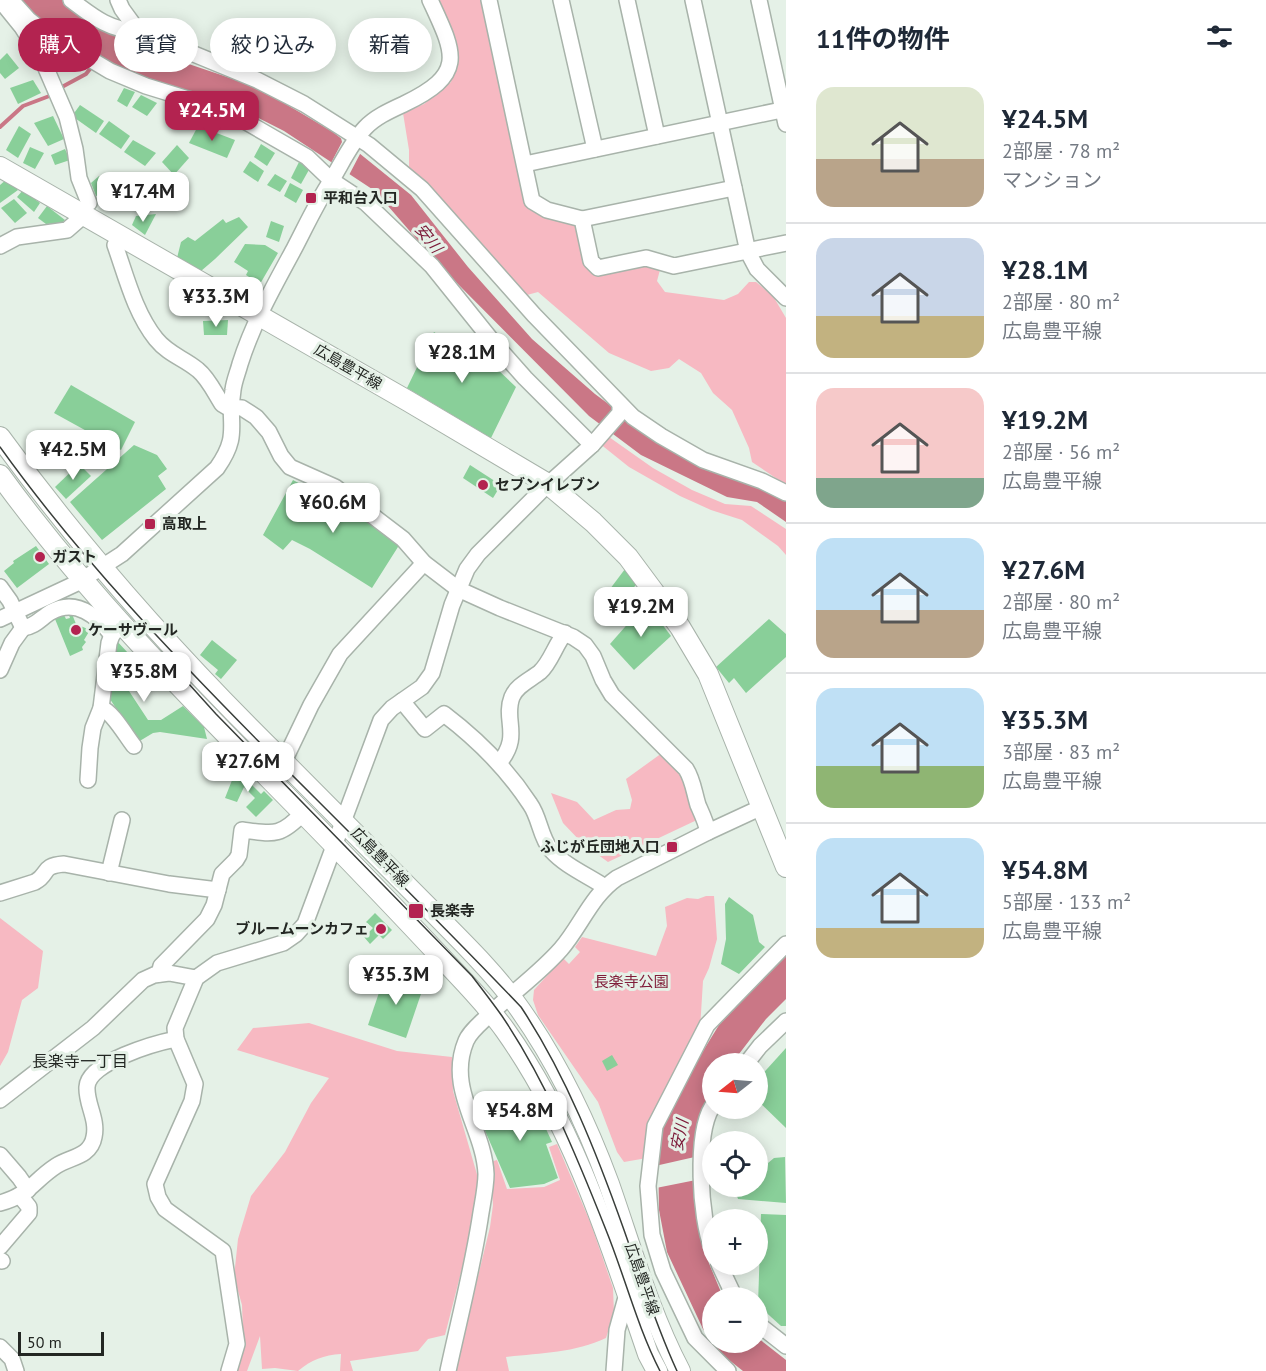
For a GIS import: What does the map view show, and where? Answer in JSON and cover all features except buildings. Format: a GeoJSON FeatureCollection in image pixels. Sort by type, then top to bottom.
{"type":"FeatureCollection","features":[{"type":"Feature","properties":{"kind":"main road","name":"広島豊平線"},"geometry":{"type":"LineString","coordinates":[[0,167],[81,209],[548,484],[593,522],[628,557],[680,627],[708,674],[786,867]]}},
{"type":"Feature","properties":{"kind":"main road","name":"広島豊平線"},"geometry":{"type":"LineString","coordinates":[[0,437],[45,499],[190,666],[344,820],[510,995],[528,1020],[573,1098],[607,1180],[664,1341],[680,1371]]}},
{"type":"Feature","properties":{"kind":"main road","name":"広島豊平線"},"geometry":{"type":"LineString","coordinates":[[0,475],[117,629],[177,684],[335,845],[492,1012],[524,1059],[558,1118],[597,1214],[648,1354],[657,1371]]}},
{"type":"Feature","properties":{"kind":"street"},"geometry":{"type":"LineString","coordinates":[[0,0],[22,27],[42,59],[67,117],[75,149],[81,209],[67,230],[17,237],[0,246]]}},
{"type":"Feature","properties":{"kind":"street"},"geometry":{"type":"LineString","coordinates":[[11,0],[29,20],[43,31],[110,71],[146,86],[227,111],[307,158],[366,203],[432,266],[525,378],[593,443]]}},
{"type":"Feature","properties":{"kind":"street"},"geometry":{"type":"LineString","coordinates":[[71,0],[101,22],[114,27]]}},
{"type":"Feature","properties":{"kind":"street"},"geometry":{"type":"LineString","coordinates":[[118,0],[129,18]]}},
{"type":"Feature","properties":{"kind":"street"},"geometry":{"type":"LineString","coordinates":[[0,620],[103,568],[122,554],[217,468],[228,453],[232,437],[233,390],[258,315],[332,179],[366,127],[387,112],[417,98],[449,69],[452,53],[430,0]]}},
{"type":"Feature","properties":{"kind":"street"},"geometry":{"type":"LineString","coordinates":[[489,0],[532,201],[547,210],[582,219],[734,188]]}},
{"type":"Feature","properties":{"kind":"street"},"geometry":{"type":"LineString","coordinates":[[561,0],[595,149]]}},
{"type":"Feature","properties":{"kind":"street"},"geometry":{"type":"LineString","coordinates":[[627,0],[657,136]]}},
{"type":"Feature","properties":{"kind":"street"},"geometry":{"type":"LineString","coordinates":[[693,0],[748,252],[757,269],[786,298]]}},
{"type":"Feature","properties":{"kind":"street"},"geometry":{"type":"LineString","coordinates":[[525,164],[720,122],[785,114],[759,0]]}},
{"type":"Feature","properties":{"kind":"street"},"geometry":{"type":"LineString","coordinates":[[198,56],[257,80],[304,104],[387,159],[422,189],[620,409],[660,436],[703,460],[762,481],[786,493]]}},
{"type":"Feature","properties":{"kind":"street"},"geometry":{"type":"LineString","coordinates":[[582,219],[591,261],[598,268],[646,258],[674,266],[786,243]]}},
{"type":"Feature","properties":{"kind":"street"},"geometry":{"type":"LineString","coordinates":[[115,245],[141,314],[156,339],[173,355],[187,361],[200,371],[222,404],[232,408],[242,408],[256,417],[269,432],[281,456],[290,467],[335,487],[403,539],[424,563],[458,589],[564,633],[585,645],[593,656],[612,695],[686,769],[693,780],[708,832]]}},
{"type":"Feature","properties":{"kind":"street"},"geometry":{"type":"LineString","coordinates":[[229,1371],[237,1344],[223,1251],[165,1209],[158,1197],[155,1184],[192,1101],[195,1084],[176,1040],[175,1028],[179,1015],[196,978],[217,963],[283,943],[305,924],[381,720],[392,708],[422,687],[432,673],[458,589],[467,569],[478,554],[548,484],[593,443],[620,409]]}},
{"type":"Feature","properties":{"kind":"street"},"geometry":{"type":"LineString","coordinates":[[282,760],[287,755],[311,705],[340,654],[424,563]]}},
{"type":"Feature","properties":{"kind":"street"},"geometry":{"type":"LineString","coordinates":[[0,586],[23,628]]}},
{"type":"Feature","properties":{"kind":"street"},"geometry":{"type":"LineString","coordinates":[[0,670],[12,643],[23,628],[38,622],[52,611],[68,606],[87,611],[117,629],[102,689],[101,708],[93,728],[88,780]]}},
{"type":"Feature","properties":{"kind":"street"},"geometry":{"type":"LineString","coordinates":[[499,763],[506,754],[511,741],[510,704],[513,694],[547,664],[564,633]]}},
{"type":"Feature","properties":{"kind":"street"},"geometry":{"type":"LineString","coordinates":[[402,701],[425,729],[444,714],[461,726],[499,763],[530,804],[551,849],[568,864],[605,887]]}},
{"type":"Feature","properties":{"kind":"street"},"geometry":{"type":"LineString","coordinates":[[101,708],[112,715],[134,746]]}},
{"type":"Feature","properties":{"kind":"street"},"geometry":{"type":"LineString","coordinates":[[448,1371],[474,1258],[486,1174],[481,1149],[465,1104],[460,1080],[466,1040],[492,1012],[560,951],[605,887],[617,878],[762,807]]}},
{"type":"Feature","properties":{"kind":"street"},"geometry":{"type":"LineString","coordinates":[[159,974],[161,966],[207,919],[214,905],[222,874],[239,855],[242,830],[274,834],[288,829],[303,813]]}},
{"type":"Feature","properties":{"kind":"street"},"geometry":{"type":"LineString","coordinates":[[109,873],[122,820]]}},
{"type":"Feature","properties":{"kind":"street"},"geometry":{"type":"LineString","coordinates":[[0,893],[39,880],[51,865],[64,864],[169,884],[218,890]]}},
{"type":"Feature","properties":{"kind":"street"},"geometry":{"type":"LineString","coordinates":[[728,1371],[696,1338],[663,1270],[652,1235],[648,1186],[655,1126],[707,1025],[786,944]]}},
{"type":"Feature","properties":{"kind":"street"},"geometry":{"type":"LineString","coordinates":[[0,1100],[93,1028],[143,980],[154,975],[169,973],[196,978]]}},
{"type":"Feature","properties":{"kind":"street"},"geometry":{"type":"LineString","coordinates":[[755,1053],[786,1021]]}},
{"type":"Feature","properties":{"kind":"street"},"geometry":{"type":"LineString","coordinates":[[0,1203],[24,1193],[53,1168],[83,1153],[91,1146],[95,1136],[95,1121],[87,1093],[90,1078],[101,1068],[131,1052],[176,1040]]}},
{"type":"Feature","properties":{"kind":"street"},"geometry":{"type":"LineString","coordinates":[[705,1209],[701,1157],[704,1130],[708,1119]]}},
{"type":"Feature","properties":{"kind":"street"},"geometry":{"type":"LineString","coordinates":[[0,1155],[19,1177],[29,1207],[29,1213],[1,1256]]}},
{"type":"Feature","properties":{"kind":"street"},"geometry":{"type":"LineString","coordinates":[[614,1371],[616,1330],[627,1294]]}},
{"type":"Feature","properties":{"kind":"street"},"geometry":{"type":"LineString","coordinates":[[768,1332],[786,1346]]}},
{"type":"Feature","properties":{"kind":"street"},"geometry":{"type":"LineString","coordinates":[[0,1347],[12,1359],[16,1371]]}},
{"type":"Feature","properties":{"kind":"green space"},"geometry":{"type":"Polygon","coordinates":[[[437,0],[483,0],[526,202],[575,224],[586,262],[661,266],[657,281],[665,292],[724,300],[738,294],[749,282],[756,282],[773,296],[786,318],[786,485],[752,462],[749,448],[732,410],[713,393],[701,373],[679,359],[669,368],[651,371],[609,353],[538,292],[527,295],[409,168],[409,150],[403,113],[424,104],[451,82],[455,48],[437,0]]]}},
{"type":"Feature","properties":{"kind":"green space"},"geometry":{"type":"Polygon","coordinates":[[[609,437],[653,468],[692,490],[725,504],[751,506],[786,529],[786,555],[778,546],[742,520],[711,510],[680,496],[629,467],[599,443],[609,437]]]}},
{"type":"Feature","properties":{"kind":"green space"},"geometry":{"type":"Polygon","coordinates":[[[662,753],[679,768],[699,819],[608,862],[583,844],[563,823],[551,793],[577,802],[594,820],[616,810],[630,809],[632,800],[626,779],[662,753]]]}},
{"type":"Feature","properties":{"kind":"green space","name":"長楽寺公園"},"geometry":{"type":"Polygon","coordinates":[[[714,896],[717,939],[703,981],[700,1029],[647,1158],[624,1162],[617,1152],[598,1102],[538,1015],[533,1000],[534,990],[563,958],[569,964],[580,952],[575,947],[582,937],[656,956],[667,926],[665,907],[687,898],[698,899],[714,896]]]}},
{"type":"Feature","properties":{"kind":"green space"},"geometry":{"type":"Polygon","coordinates":[[[0,918],[43,951],[38,988],[22,1000],[8,1052],[0,1066],[0,918]]]}},
{"type":"Feature","properties":{"kind":"green space"},"geometry":{"type":"Polygon","coordinates":[[[309,1023],[397,1051],[452,1057],[453,1091],[478,1178],[470,1237],[445,1335],[428,1339],[418,1351],[350,1361],[353,1371],[340,1371],[341,1354],[318,1359],[298,1371],[262,1369],[260,1336],[247,1371],[237,1371],[243,1334],[242,1305],[234,1277],[238,1239],[251,1196],[285,1152],[311,1103],[329,1078],[237,1050],[253,1028],[309,1023]]]}},
{"type":"Feature","properties":{"kind":"green space"},"geometry":{"type":"Polygon","coordinates":[[[557,1144],[591,1224],[613,1288],[614,1313],[606,1338],[569,1350],[506,1357],[509,1371],[455,1371],[490,1227],[493,1205],[490,1162],[497,1160],[507,1189],[544,1187],[560,1180],[549,1147],[557,1144]]]}},
{"type":"Feature","properties":{"kind":"water"},"geometry":{"type":"Polygon","coordinates":[[[17,0],[62,0],[87,18],[34,18],[27,14],[17,0]]]}},
{"type":"Feature","properties":{"kind":"water"},"geometry":{"type":"Polygon","coordinates":[[[102,26],[114,32],[114,67],[102,59],[102,26]]]}},
{"type":"Feature","properties":{"kind":"water","name":"安川"},"geometry":{"type":"Polygon","coordinates":[[[198,67],[257,87],[333,132],[411,195],[468,267],[532,339],[595,394],[658,441],[786,499],[786,522],[757,502],[727,497],[641,455],[589,416],[440,266],[375,191],[284,131],[239,108],[133,78],[123,72],[198,72],[198,67]]]}},
{"type":"Feature","properties":{"kind":"water","name":"安川"},"geometry":{"type":"Polygon","coordinates":[[[786,955],[786,999],[766,1019],[740,1053],[702,1053],[702,1112],[693,1184],[702,1242],[702,1275],[714,1275],[719,1287],[702,1287],[702,1327],[667,1252],[659,1210],[658,1153],[663,1124],[679,1090],[719,1025],[786,955]]]}},
{"type":"Feature","properties":{"kind":"water"},"geometry":{"type":"Polygon","coordinates":[[[768,1346],[786,1360],[786,1371],[743,1371],[722,1353],[768,1353],[768,1346]]]}},
{"type":"Feature","properties":{"kind":"pier"},"geometry":{"type":"Polygon","coordinates":[[[340,134],[364,153],[360,154],[348,177],[330,165],[342,142],[340,134]]]}},
{"type":"Feature","properties":{"kind":"pier"},"geometry":{"type":"Polygon","coordinates":[[[699,1156],[696,1180],[656,1188],[655,1166],[699,1156]]]}},
{"type":"Feature","properties":{"kind":"waterway"},"geometry":{"type":"LineString","coordinates":[[60,88],[88,72]]}},
{"type":"Feature","properties":{"kind":"waterway"},"geometry":{"type":"LineString","coordinates":[[0,127],[23,106],[52,95]]}},
{"type":"Feature","properties":{"kind":"tram line"},"geometry":{"type":"LineString","coordinates":[[0,447],[63,529],[165,645],[521,1007],[552,1060],[579,1116],[603,1173],[655,1319],[677,1371]]}},
{"type":"Feature","properties":{"kind":"tram line"},"geometry":{"type":"LineString","coordinates":[[179,673],[216,714],[472,976],[502,1016],[547,1093],[572,1147],[660,1371]]}},
{"type":"Feature","properties":{"kind":"place","name":"平和台入口"},"geometry":{"type":"Point","coordinates":[311,198]}},
{"type":"Feature","properties":{"kind":"place","name":"セブンイレブン"},"geometry":{"type":"Point","coordinates":[483,485]}},
{"type":"Feature","properties":{"kind":"place","name":"高取上"},"geometry":{"type":"Point","coordinates":[150,524]}},
{"type":"Feature","properties":{"kind":"place","name":"ガスト"},"geometry":{"type":"Point","coordinates":[40,557]}},
{"type":"Feature","properties":{"kind":"place","name":"ケーサヴール"},"geometry":{"type":"Point","coordinates":[76,630]}},
{"type":"Feature","properties":{"kind":"place","name":"ふじが丘団地入口"},"geometry":{"type":"Point","coordinates":[672,847]}},
{"type":"Feature","properties":{"kind":"place","name":"長楽寺"},"geometry":{"type":"Point","coordinates":[416,911]}},
{"type":"Feature","properties":{"kind":"place","name":"ブルームーンカフェ"},"geometry":{"type":"Point","coordinates":[381,929]}},
{"type":"Feature","properties":{"kind":"district","name":"長楽寺一丁目"},"geometry":{"type":"Point","coordinates":[80,1061]}}]}
